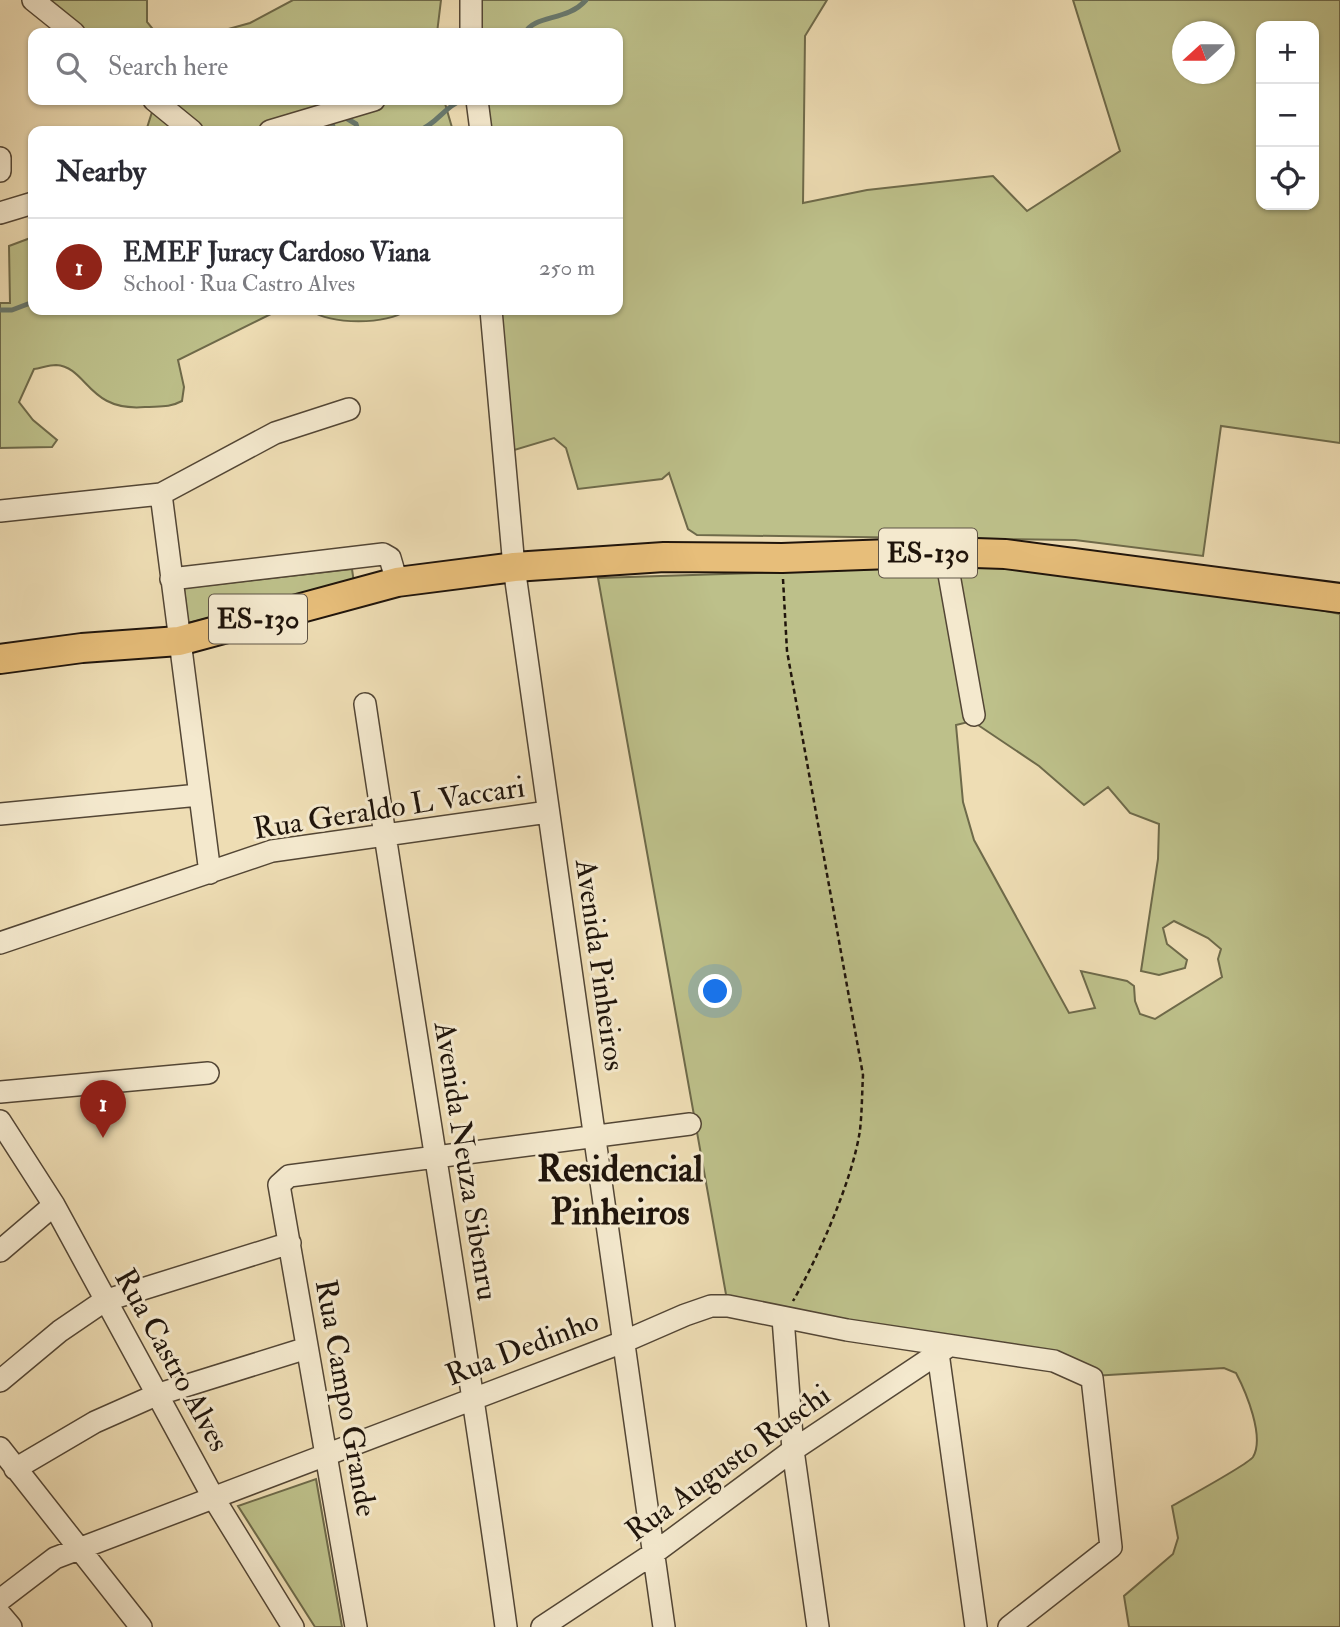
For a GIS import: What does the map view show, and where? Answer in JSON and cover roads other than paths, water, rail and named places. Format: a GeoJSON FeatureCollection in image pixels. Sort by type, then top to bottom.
{"type":"FeatureCollection","features":[{"type":"Feature","properties":{"kind":"main road","name":"ES-130"},"geometry":{"type":"LineString","coordinates":[[0,659],[82,648],[179,641],[397,582],[514,567],[664,556],[782,558],[945,552],[1035,557],[1340,598]]}},
{"type":"Feature","properties":{"kind":"street"},"geometry":{"type":"LineString","coordinates":[[33,0],[68,28]]}},
{"type":"Feature","properties":{"kind":"street"},"geometry":{"type":"LineString","coordinates":[[471,0],[471,28]]}},
{"type":"Feature","properties":{"kind":"street"},"geometry":{"type":"LineString","coordinates":[[160,105],[186,126]]}},
{"type":"Feature","properties":{"kind":"street"},"geometry":{"type":"LineString","coordinates":[[287,126],[357,105]]}},
{"type":"Feature","properties":{"kind":"street"},"geometry":{"type":"LineString","coordinates":[[478,105],[480,126]]}},
{"type":"Feature","properties":{"kind":"street"},"geometry":{"type":"LineString","coordinates":[[0,158],[0,172]]}},
{"type":"Feature","properties":{"kind":"street"},"geometry":{"type":"LineString","coordinates":[[0,213],[28,205]]}},
{"type":"Feature","properties":{"kind":"street","name":"Avenida Pinheiros"},"geometry":{"type":"LineString","coordinates":[[491,315],[514,567],[664,1627]]}},
{"type":"Feature","properties":{"kind":"street"},"geometry":{"type":"LineString","coordinates":[[0,511],[161,494],[275,433],[349,409]]}},
{"type":"Feature","properties":{"kind":"street"},"geometry":{"type":"LineString","coordinates":[[161,494],[209,873]]}},
{"type":"Feature","properties":{"kind":"street"},"geometry":{"type":"LineString","coordinates":[[945,552],[974,715]]}},
{"type":"Feature","properties":{"kind":"street"},"geometry":{"type":"LineString","coordinates":[[172,579],[383,554],[390,558],[397,582]]}},
{"type":"Feature","properties":{"kind":"street","name":"Avenida Neuza Sibenru"},"geometry":{"type":"LineString","coordinates":[[365,704],[474,1398],[506,1627]]}},
{"type":"Feature","properties":{"kind":"street"},"geometry":{"type":"LineString","coordinates":[[0,814],[199,795]]}},
{"type":"Feature","properties":{"kind":"street","name":"Rua Geraldo L Vaccari"},"geometry":{"type":"LineString","coordinates":[[0,943],[272,851],[548,812]]}},
{"type":"Feature","properties":{"kind":"street"},"geometry":{"type":"LineString","coordinates":[[0,1092],[208,1073]]}},
{"type":"Feature","properties":{"kind":"street","name":"Rua Castro Alves"},"geometry":{"type":"LineString","coordinates":[[0,1122],[54,1205],[213,1497],[293,1627]]}},
{"type":"Feature","properties":{"kind":"street"},"geometry":{"type":"LineString","coordinates":[[434,1155],[690,1124]]}},
{"type":"Feature","properties":{"kind":"street","name":"Rua Campo Grande"},"geometry":{"type":"LineString","coordinates":[[356,1627],[324,1454],[290,1243],[278,1191],[283,1180],[289,1176],[434,1155]]}},
{"type":"Feature","properties":{"kind":"street"},"geometry":{"type":"LineString","coordinates":[[0,1251],[54,1205]]}},
{"type":"Feature","properties":{"kind":"street"},"geometry":{"type":"LineString","coordinates":[[0,1381],[60,1331],[104,1301],[290,1243]]}},
{"type":"Feature","properties":{"kind":"street","name":"Rua Dedinho"},"geometry":{"type":"LineString","coordinates":[[0,1600],[31,1573],[55,1558],[77,1549],[623,1342],[711,1306],[727,1306],[943,1350],[1054,1362],[1092,1378],[1113,1541],[1108,1552],[1009,1627]]}},
{"type":"Feature","properties":{"kind":"street"},"geometry":{"type":"LineString","coordinates":[[783,1318],[793,1450],[818,1627]]}},
{"type":"Feature","properties":{"kind":"street"},"geometry":{"type":"LineString","coordinates":[[15,1469],[103,1418],[156,1395],[307,1348]]}},
{"type":"Feature","properties":{"kind":"street"},"geometry":{"type":"LineString","coordinates":[[943,1350],[976,1627]]}},
{"type":"Feature","properties":{"kind":"street","name":"Rua Augusto Ruschi"},"geometry":{"type":"LineString","coordinates":[[542,1627],[654,1553],[793,1450],[943,1350]]}},
{"type":"Feature","properties":{"kind":"street"},"geometry":{"type":"LineString","coordinates":[[0,1448],[141,1627]]}},
{"type":"Feature","properties":{"kind":"street"},"geometry":{"type":"LineString","coordinates":[[0,1614],[10,1627]]}},
{"type":"Feature","properties":{"kind":"waterway"},"geometry":{"type":"LineString","coordinates":[[529,28],[536,23],[570,12],[586,0]]}},
{"type":"Feature","properties":{"kind":"waterway"},"geometry":{"type":"LineString","coordinates":[[427,126],[453,105]]}},
{"type":"Feature","properties":{"kind":"waterway"},"geometry":{"type":"LineString","coordinates":[[346,118],[357,126]]}},
{"type":"Feature","properties":{"kind":"waterway"},"geometry":{"type":"LineString","coordinates":[[333,126],[332,122],[337,119]]}},
{"type":"Feature","properties":{"kind":"waterway"},"geometry":{"type":"LineString","coordinates":[[0,310],[12,310],[28,304]]}},
{"type":"Feature","properties":{"kind":"place","name":"EMEF Juracy Cardoso Viana"},"geometry":{"type":"Point","coordinates":[103,1138]}},
{"type":"Feature","properties":{"kind":"district","name":"Residencial Pinheiros"},"geometry":{"type":"Point","coordinates":[620,1190]}}]}
